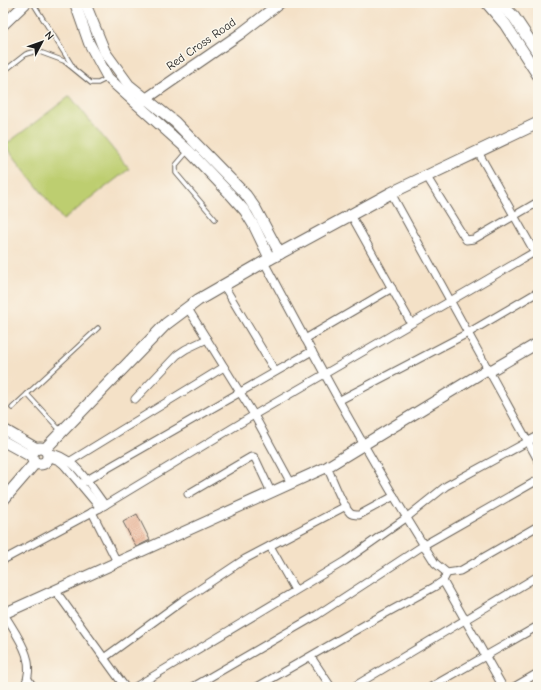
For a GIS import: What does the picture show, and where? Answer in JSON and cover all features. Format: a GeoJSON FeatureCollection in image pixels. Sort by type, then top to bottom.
{"type":"FeatureCollection","features":[{"type":"Feature","properties":{"kind":"main road"},"geometry":{"type":"LineString","coordinates":[[487,3],[505,24],[538,75]]}},
{"type":"Feature","properties":{"kind":"main road"},"geometry":{"type":"LineString","coordinates":[[500,3],[514,18],[538,54]]}},
{"type":"Feature","properties":{"kind":"main road"},"geometry":{"type":"LineString","coordinates":[[3,500],[61,432],[166,324],[187,307],[271,258],[391,194],[538,123]]}},
{"type":"Feature","properties":{"kind":"street"},"geometry":{"type":"LineString","coordinates":[[3,25],[26,3]]}},
{"type":"Feature","properties":{"kind":"street"},"geometry":{"type":"LineString","coordinates":[[75,3],[89,43],[108,78],[136,106],[189,151],[245,211],[271,258]]}},
{"type":"Feature","properties":{"kind":"street"},"geometry":{"type":"LineString","coordinates":[[85,3],[105,52],[129,86],[175,122],[246,195],[256,208],[271,258],[305,339],[406,518],[435,563],[447,573],[460,571],[538,526]]}},
{"type":"Feature","properties":{"kind":"street","name":"Red Cross Road"},"geometry":{"type":"LineString","coordinates":[[136,106],[240,34],[280,3]]}},
{"type":"Feature","properties":{"kind":"street"},"geometry":{"type":"LineString","coordinates":[[3,560],[102,507],[254,415],[411,323],[537,253],[478,152]]}},
{"type":"Feature","properties":{"kind":"street"},"geometry":{"type":"LineString","coordinates":[[426,177],[466,240],[474,239],[538,202]]}},
{"type":"Feature","properties":{"kind":"street"},"geometry":{"type":"LineString","coordinates":[[391,194],[538,460]]}},
{"type":"Feature","properties":{"kind":"street"},"geometry":{"type":"LineString","coordinates":[[351,215],[411,323]]}},
{"type":"Feature","properties":{"kind":"street"},"geometry":{"type":"LineString","coordinates":[[224,286],[275,371]]}},
{"type":"Feature","properties":{"kind":"street"},"geometry":{"type":"LineString","coordinates":[[305,339],[392,288]]}},
{"type":"Feature","properties":{"kind":"street"},"geometry":{"type":"LineString","coordinates":[[340,400],[468,333],[538,292]]}},
{"type":"Feature","properties":{"kind":"street"},"geometry":{"type":"LineString","coordinates":[[187,307],[254,415],[291,483]]}},
{"type":"Feature","properties":{"kind":"street"},"geometry":{"type":"LineString","coordinates":[[135,399],[177,355],[207,339]]}},
{"type":"Feature","properties":{"kind":"street"},"geometry":{"type":"LineString","coordinates":[[24,687],[30,671],[27,654],[4,614],[327,467],[488,369],[490,371],[538,343]]}},
{"type":"Feature","properties":{"kind":"street"},"geometry":{"type":"LineString","coordinates":[[83,482],[312,351]]}},
{"type":"Feature","properties":{"kind":"street"},"geometry":{"type":"LineString","coordinates":[[67,463],[224,367]]}},
{"type":"Feature","properties":{"kind":"street"},"geometry":{"type":"LineString","coordinates":[[3,429],[41,455]]}},
{"type":"Feature","properties":{"kind":"street"},"geometry":{"type":"LineString","coordinates":[[134,687],[345,561],[406,518],[446,486],[538,436]]}},
{"type":"Feature","properties":{"kind":"street"},"geometry":{"type":"LineString","coordinates":[[3,441],[67,463],[102,507]]}},
{"type":"Feature","properties":{"kind":"street"},"geometry":{"type":"LineString","coordinates":[[188,494],[251,457],[254,457],[256,460],[271,492]]}},
{"type":"Feature","properties":{"kind":"street"},"geometry":{"type":"LineString","coordinates":[[327,467],[350,513],[359,515],[394,496]]}},
{"type":"Feature","properties":{"kind":"street"},"geometry":{"type":"LineString","coordinates":[[193,687],[318,615],[424,545],[538,480]]}},
{"type":"Feature","properties":{"kind":"street"},"geometry":{"type":"LineString","coordinates":[[104,658],[203,586],[270,546],[346,506]]}},
{"type":"Feature","properties":{"kind":"street"},"geometry":{"type":"LineString","coordinates":[[92,512],[117,562]]}},
{"type":"Feature","properties":{"kind":"street"},"geometry":{"type":"LineString","coordinates":[[270,546],[295,590]]}},
{"type":"Feature","properties":{"kind":"street"},"geometry":{"type":"LineString","coordinates":[[257,687],[443,581],[447,573]]}},
{"type":"Feature","properties":{"kind":"street"},"geometry":{"type":"LineString","coordinates":[[353,687],[538,576]]}},
{"type":"Feature","properties":{"kind":"street"},"geometry":{"type":"LineString","coordinates":[[443,581],[503,687]]}},
{"type":"Feature","properties":{"kind":"street"},"geometry":{"type":"LineString","coordinates":[[55,590],[125,687]]}},
{"type":"Feature","properties":{"kind":"street"},"geometry":{"type":"LineString","coordinates":[[431,687],[538,626]]}},
{"type":"Feature","properties":{"kind":"street"},"geometry":{"type":"LineString","coordinates":[[311,657],[331,687]]}},
{"type":"Feature","properties":{"kind":"street"},"geometry":{"type":"LineString","coordinates":[[514,687],[538,673]]}},
{"type":"Feature","properties":{"kind":"street"},"geometry":{"type":"LineString","coordinates":[[28,679],[33,687]]}},
{"type":"Feature","properties":{"kind":"lane"},"geometry":{"type":"LineString","coordinates":[[33,3],[76,71]]}},
{"type":"Feature","properties":{"kind":"lane"},"geometry":{"type":"LineString","coordinates":[[3,72],[26,54],[37,51],[64,61],[91,83],[98,83],[108,78]]}},
{"type":"Feature","properties":{"kind":"lane"},"geometry":{"type":"LineString","coordinates":[[189,151],[176,165],[176,173],[215,219]]}},
{"type":"Feature","properties":{"kind":"lane"},"geometry":{"type":"LineString","coordinates":[[12,408],[98,328]]}},
{"type":"Feature","properties":{"kind":"lane"},"geometry":{"type":"LineString","coordinates":[[27,394],[61,432]]}},
{"type":"Feature","properties":{"kind":"green space"},"geometry":{"type":"Polygon","coordinates":[[[70,96],[129,169],[63,220],[5,145],[70,96]]]}},
{"type":"Feature","properties":{"kind":"building"},"geometry":{"type":"Polygon","coordinates":[[[137,514],[150,540],[136,547],[123,522],[137,514]]]}}]}
